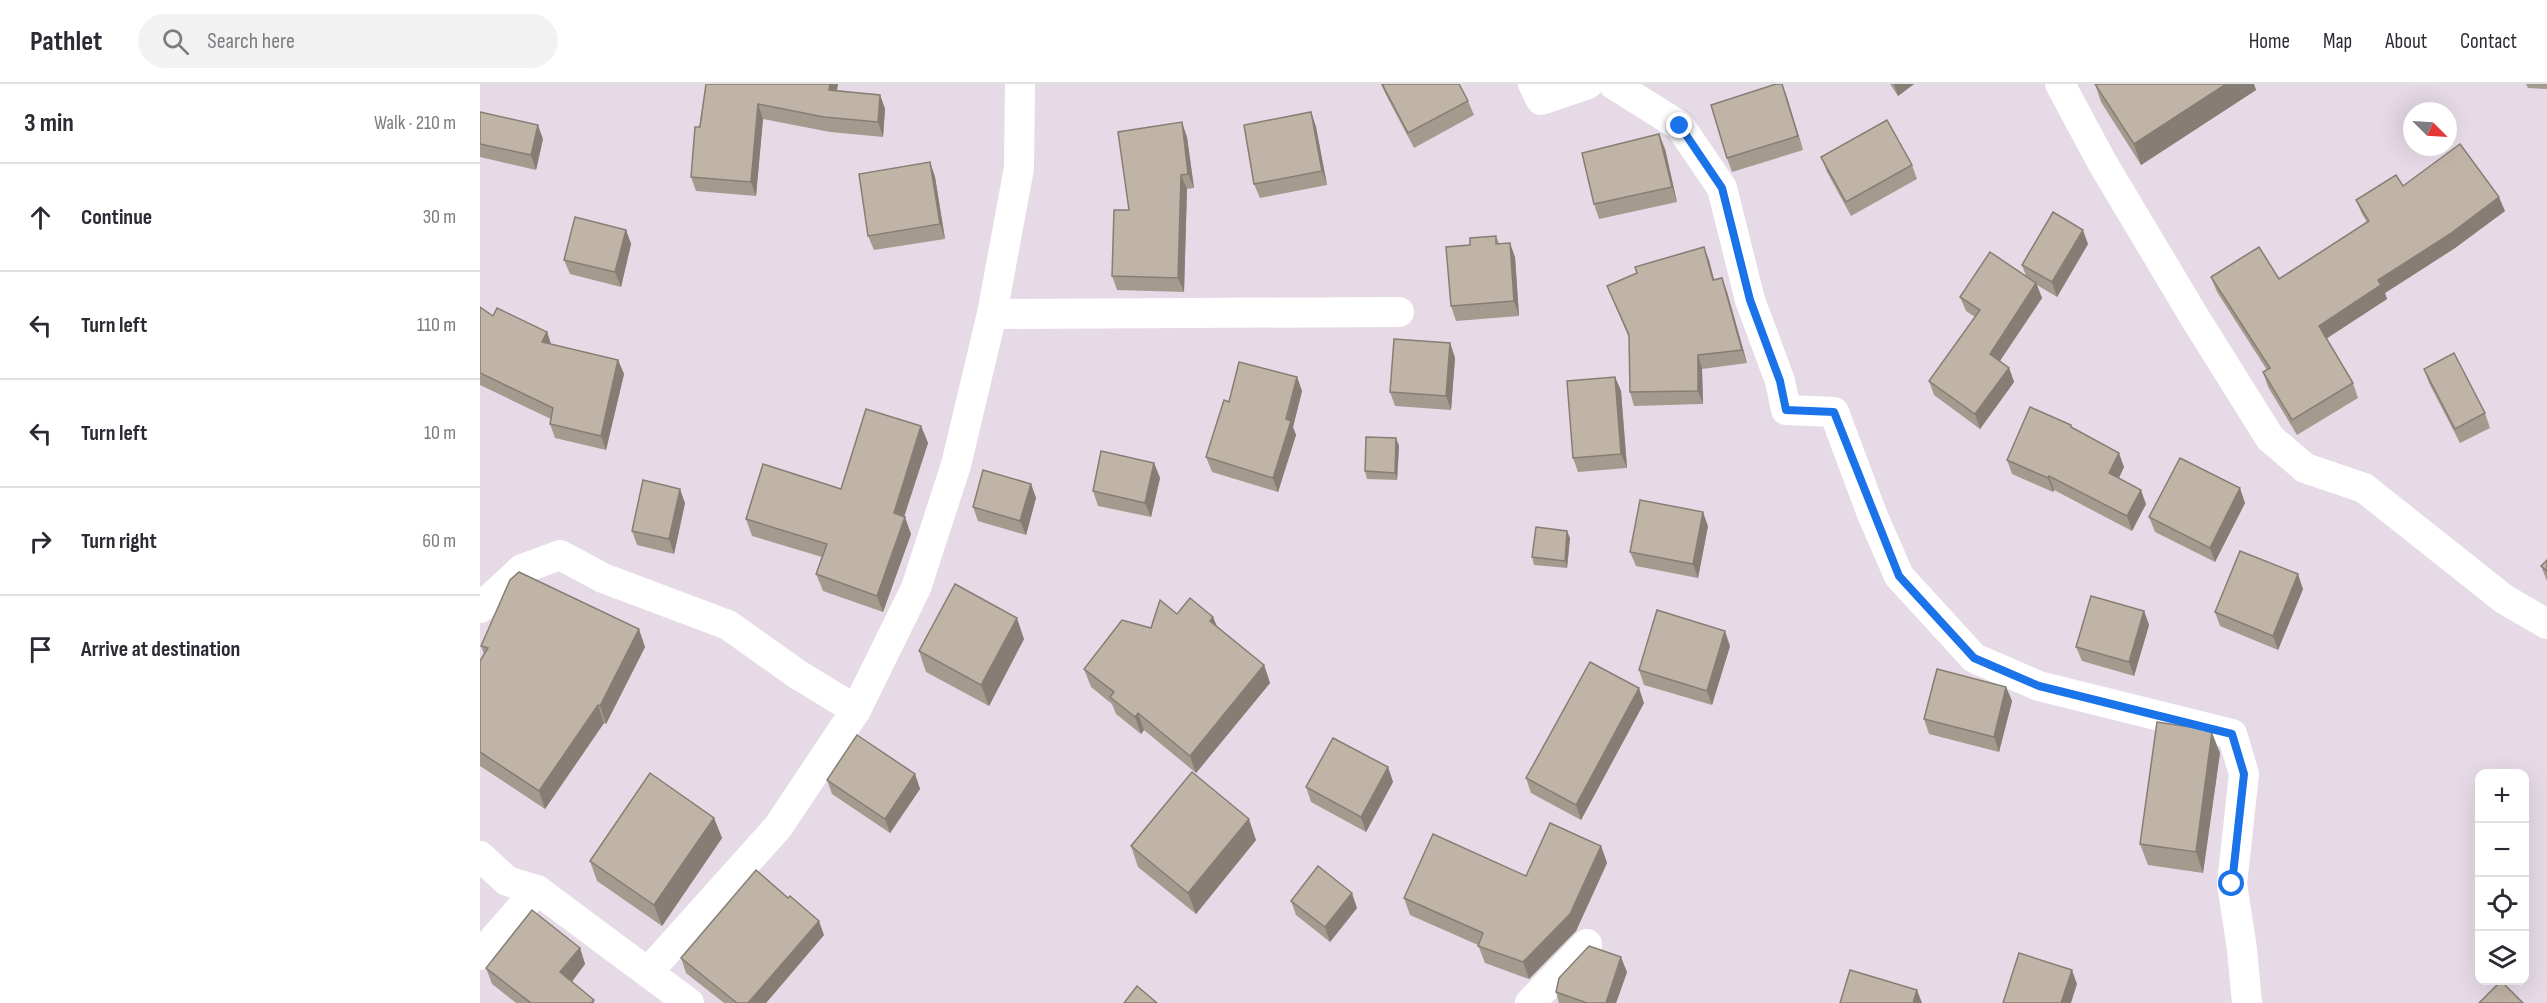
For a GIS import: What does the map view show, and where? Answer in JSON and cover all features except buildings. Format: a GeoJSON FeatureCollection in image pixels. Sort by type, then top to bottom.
{"type":"FeatureCollection","features":[{"type":"Feature","properties":{"kind":"street"},"geometry":{"type":"LineString","coordinates":[[648,972],[778,827],[856,710],[916,588],[956,465],[993,314],[1019,168],[1020,84]]}},
{"type":"Feature","properties":{"kind":"street"},"geometry":{"type":"LineString","coordinates":[[1533,84],[1542,100],[1588,84]]}},
{"type":"Feature","properties":{"kind":"street"},"geometry":{"type":"LineString","coordinates":[[1613,84],[1680,126],[1722,188],[1750,300],[1780,381],[1786,410],[1834,412],[1899,576],[1974,658],[2039,686],[2232,734],[2244,774],[2232,884],[2247,1003]]}},
{"type":"Feature","properties":{"kind":"street"},"geometry":{"type":"LineString","coordinates":[[2060,84],[2103,164],[2270,438],[2305,468],[2364,488],[2504,599],[2547,624]]}},
{"type":"Feature","properties":{"kind":"street"},"geometry":{"type":"LineString","coordinates":[[993,314],[1399,312]]}},
{"type":"Feature","properties":{"kind":"street"},"geometry":{"type":"LineString","coordinates":[[480,608],[522,569],[560,555],[603,578],[728,625],[797,674],[856,710]]}},
{"type":"Feature","properties":{"kind":"street"},"geometry":{"type":"LineString","coordinates":[[480,856],[507,881],[537,890],[689,1003]]}},
{"type":"Feature","properties":{"kind":"street"},"geometry":{"type":"LineString","coordinates":[[480,955],[537,890]]}},
{"type":"Feature","properties":{"kind":"street"},"geometry":{"type":"LineString","coordinates":[[1530,1003],[1587,944]]}},
{"type":"Feature","properties":{"kind":"route"},"geometry":{"type":"LineString","coordinates":[[1680,126],[1722,188],[1750,300],[1780,381],[1786,410],[1834,412],[1872,514],[1899,576],[1974,658],[2039,686],[2232,734],[2244,774],[2232,884]]}}]}
